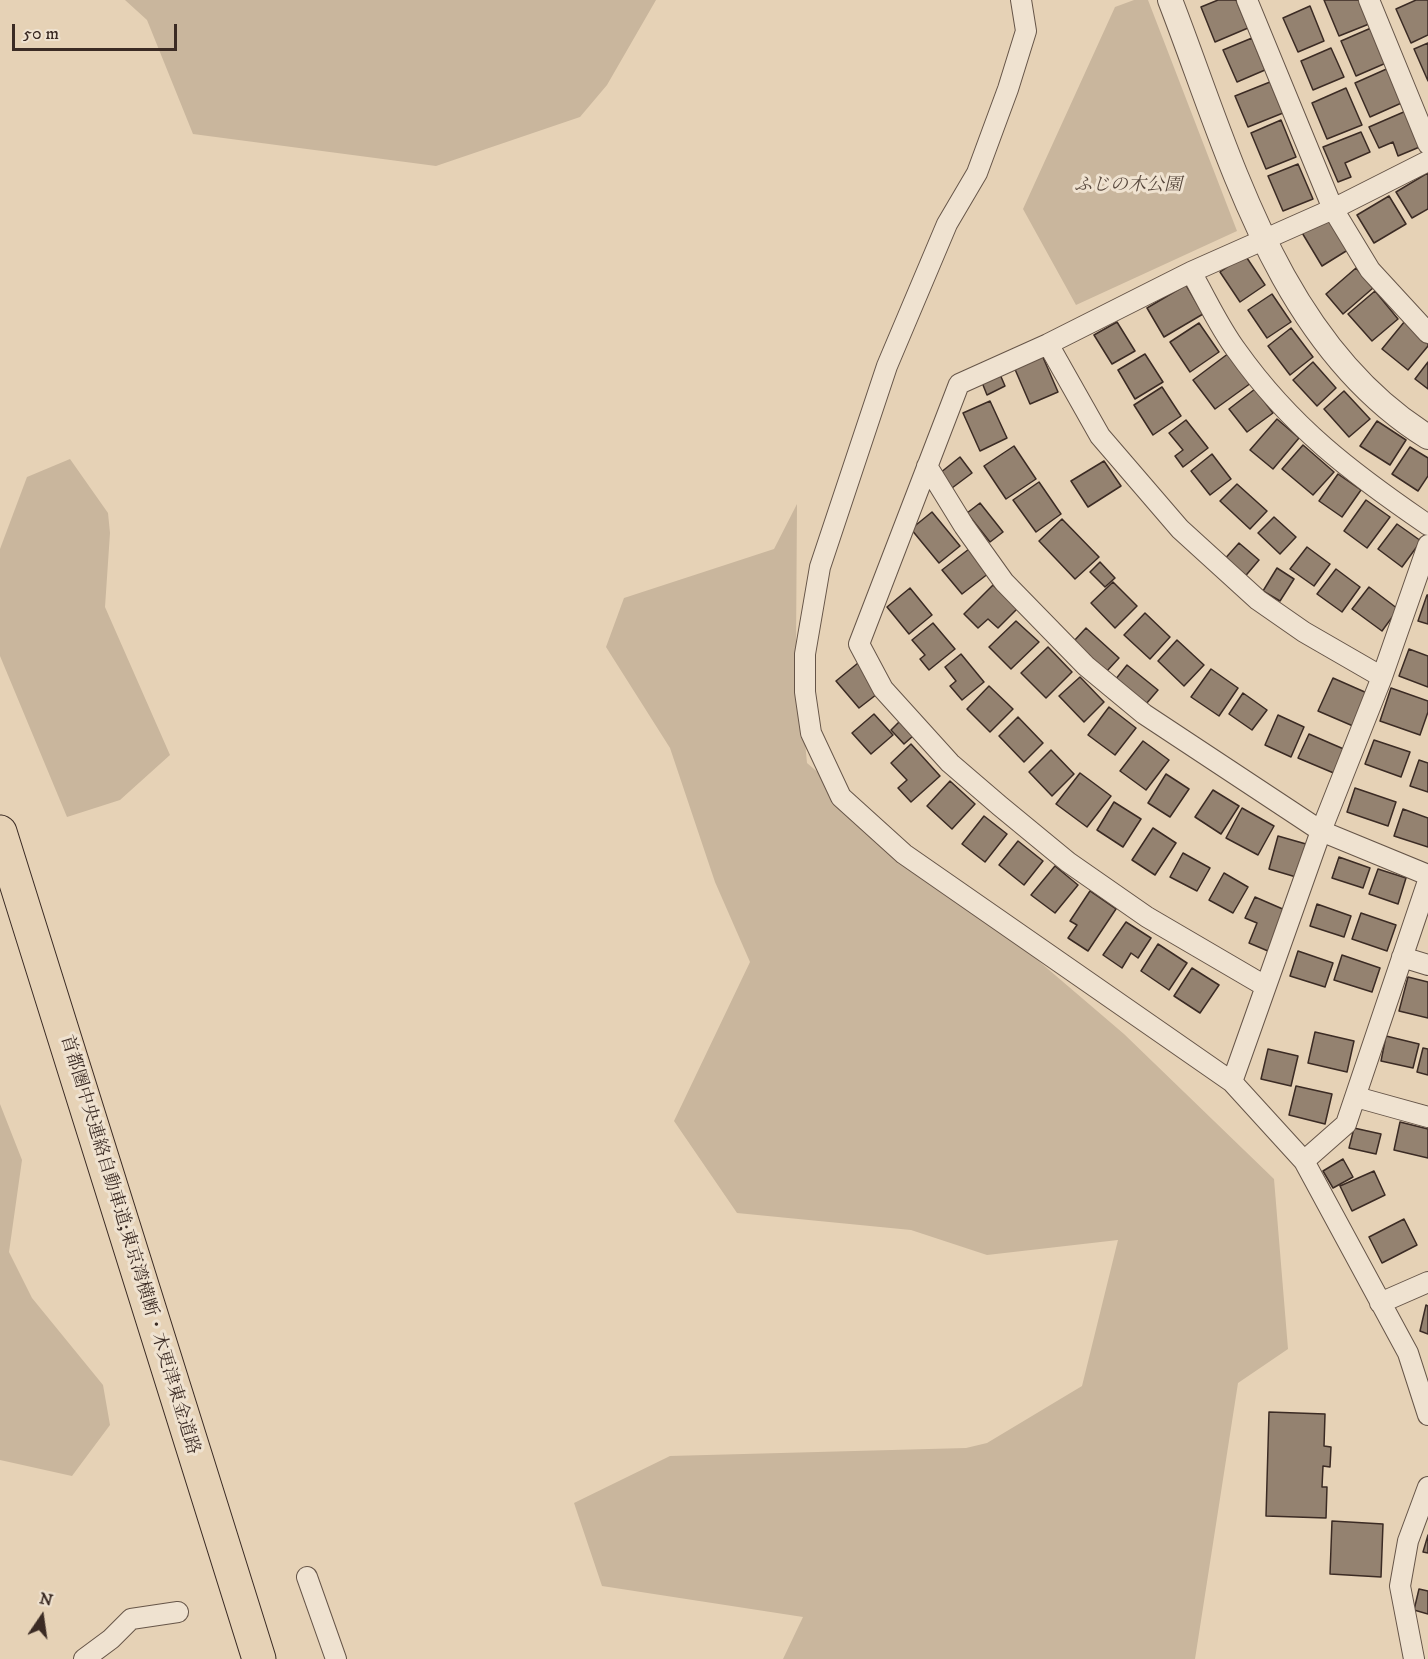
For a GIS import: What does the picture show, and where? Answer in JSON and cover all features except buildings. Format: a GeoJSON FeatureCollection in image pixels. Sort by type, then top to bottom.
{"type":"FeatureCollection","features":[{"type":"Feature","properties":{"kind":"highway","name":"首都圏中央連絡自動車道;東京湾横断・木更津東金道路"},"geometry":{"type":"LineString","coordinates":[[0,832],[259,1659]]}},
{"type":"Feature","properties":{"kind":"street"},"geometry":{"type":"LineString","coordinates":[[1021,0],[1026,31],[1008,89],[977,173],[947,224],[887,366],[820,567],[805,654],[805,692],[811,733],[841,797],[904,854],[1232,1082],[1304,1161],[1408,1353],[1428,1415]]}},
{"type":"Feature","properties":{"kind":"street"},"geometry":{"type":"LineString","coordinates":[[1170,0],[1263,241],[1301,310],[1336,355],[1369,391],[1428,437]]}},
{"type":"Feature","properties":{"kind":"street"},"geometry":{"type":"LineString","coordinates":[[1247,0],[1334,209],[1370,270],[1428,333]]}},
{"type":"Feature","properties":{"kind":"street"},"geometry":{"type":"LineString","coordinates":[[1369,0],[1428,144]]}},
{"type":"Feature","properties":{"kind":"street"},"geometry":{"type":"LineString","coordinates":[[1265,986],[1147,917],[1068,862],[950,762],[883,689],[859,644],[959,384],[1048,344],[1191,272],[1334,209],[1428,161]]}},
{"type":"Feature","properties":{"kind":"street"},"geometry":{"type":"LineString","coordinates":[[1191,272],[1236,350],[1312,439],[1361,479],[1428,525]]}},
{"type":"Feature","properties":{"kind":"street"},"geometry":{"type":"LineString","coordinates":[[1048,344],[1100,436],[1180,529],[1258,600],[1304,632],[1382,677]]}},
{"type":"Feature","properties":{"kind":"street"},"geometry":{"type":"LineString","coordinates":[[927,466],[964,526],[1004,582],[1086,666],[1143,714],[1321,831],[1428,875]]}},
{"type":"Feature","properties":{"kind":"street"},"geometry":{"type":"LineString","coordinates":[[1232,1082],[1321,831],[1382,677],[1428,545]]}},
{"type":"Feature","properties":{"kind":"street"},"geometry":{"type":"LineString","coordinates":[[1304,1161],[1346,1124],[1428,881]]}},
{"type":"Feature","properties":{"kind":"street"},"geometry":{"type":"LineString","coordinates":[[1402,957],[1428,964]]}},
{"type":"Feature","properties":{"kind":"street"},"geometry":{"type":"LineString","coordinates":[[1356,1096],[1428,1117]]}},
{"type":"Feature","properties":{"kind":"street"},"geometry":{"type":"LineString","coordinates":[[1380,1303],[1428,1282]]}},
{"type":"Feature","properties":{"kind":"street"},"geometry":{"type":"LineString","coordinates":[[1414,1659],[1400,1586],[1408,1541],[1428,1487]]}},
{"type":"Feature","properties":{"kind":"street"},"geometry":{"type":"LineString","coordinates":[[307,1577],[336,1659]]}},
{"type":"Feature","properties":{"kind":"street"},"geometry":{"type":"LineString","coordinates":[[84,1659],[111,1639],[131,1619],[178,1611]]}},
{"type":"Feature","properties":{"kind":"green space"},"geometry":{"type":"Polygon","coordinates":[[[125,0],[656,0],[607,85],[580,117],[436,166],[193,134],[147,20],[125,0]]]}},
{"type":"Feature","properties":{"kind":"green space","name":"ふじの木公園"},"geometry":{"type":"Polygon","coordinates":[[[1134,0],[1148,0],[1237,231],[1076,305],[1023,209],[1115,7],[1134,0]]]}},
{"type":"Feature","properties":{"kind":"green space"},"geometry":{"type":"Polygon","coordinates":[[[70,459],[108,513],[110,533],[105,607],[170,755],[120,800],[67,817],[0,656],[0,549],[27,477],[70,459]]]}},
{"type":"Feature","properties":{"kind":"green space"},"geometry":{"type":"Polygon","coordinates":[[[797,504],[796,648],[807,763],[1124,1034],[1274,1179],[1288,1349],[1238,1383],[1195,1659],[783,1659],[803,1617],[602,1586],[574,1503],[670,1456],[966,1448],[987,1443],[1082,1386],[1118,1240],[987,1255],[911,1230],[737,1213],[674,1121],[750,962],[715,882],[670,748],[606,647],[624,598],[774,549],[797,504]]]}},
{"type":"Feature","properties":{"kind":"green space"},"geometry":{"type":"Polygon","coordinates":[[[0,1104],[22,1160],[9,1252],[32,1298],[103,1385],[110,1425],[72,1476],[0,1460],[0,1104]]]}}]}
